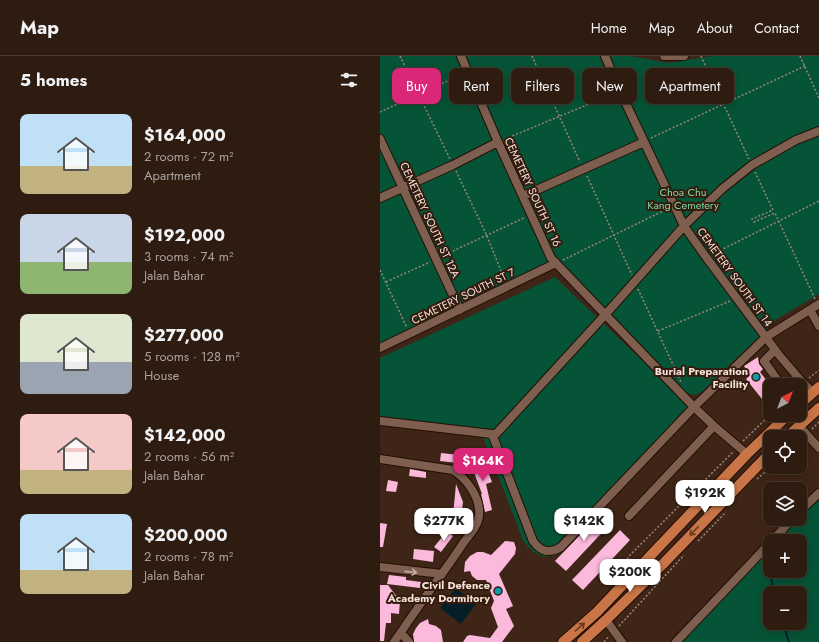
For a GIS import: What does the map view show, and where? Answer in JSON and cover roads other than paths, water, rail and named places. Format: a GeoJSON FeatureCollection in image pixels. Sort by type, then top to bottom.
{"type":"FeatureCollection","features":[{"type":"Feature","properties":{"kind":"main road"},"geometry":{"type":"LineString","coordinates":[[807,398],[816,390]]}},
{"type":"Feature","properties":{"kind":"main road"},"geometry":{"type":"LineString","coordinates":[[795,430],[819,408]]}},
{"type":"Feature","properties":{"kind":"main road"},"geometry":{"type":"LineString","coordinates":[[563,642],[597,612],[747,454],[781,422]]}},
{"type":"Feature","properties":{"kind":"main road"},"geometry":{"type":"LineString","coordinates":[[582,642],[663,564],[763,460]]}},
{"type":"Feature","properties":{"kind":"main road"},"geometry":{"type":"LineString","coordinates":[[647,559],[659,556],[663,564]]}},
{"type":"Feature","properties":{"kind":"lane","name":"CEMETERY SOUTH ST 16"},"geometry":{"type":"LineString","coordinates":[[461,56],[498,142],[551,258],[694,407],[747,454]]}},
{"type":"Feature","properties":{"kind":"lane","name":"CEMETERY SOUTH ST 14"},"geometry":{"type":"LineString","coordinates":[[605,56],[684,226],[766,338],[803,383],[816,390]]}},
{"type":"Feature","properties":{"kind":"lane"},"geometry":{"type":"LineString","coordinates":[[664,56],[684,56]]}},
{"type":"Feature","properties":{"kind":"lane"},"geometry":{"type":"LineString","coordinates":[[380,421],[496,434],[684,226],[722,189],[752,165],[796,140],[819,131]]}},
{"type":"Feature","properties":{"kind":"lane","name":"CEMETERY SOUTH ST 12A"},"geometry":{"type":"LineString","coordinates":[[380,139],[460,310]]}},
{"type":"Feature","properties":{"kind":"lane"},"geometry":{"type":"LineString","coordinates":[[380,198],[498,142]]}},
{"type":"Feature","properties":{"kind":"lane"},"geometry":{"type":"LineString","coordinates":[[523,196],[644,142]]}},
{"type":"Feature","properties":{"kind":"lane","name":"CEMETERY SOUTH ST 7"},"geometry":{"type":"LineString","coordinates":[[380,348],[556,263]]}},
{"type":"Feature","properties":{"kind":"lane"},"geometry":{"type":"LineString","coordinates":[[492,434],[533,541],[543,550],[554,551],[561,547],[694,407],[766,338],[819,304]]}},
{"type":"Feature","properties":{"kind":"lane"},"geometry":{"type":"LineString","coordinates":[[810,310],[819,326]]}},
{"type":"Feature","properties":{"kind":"lane"},"geometry":{"type":"LineString","coordinates":[[776,350],[764,361],[776,378]]}},
{"type":"Feature","properties":{"kind":"lane"},"geometry":{"type":"LineString","coordinates":[[629,516],[714,426]]}},
{"type":"Feature","properties":{"kind":"lane"},"geometry":{"type":"LineString","coordinates":[[799,426],[819,448]]}},
{"type":"Feature","properties":{"kind":"lane"},"geometry":{"type":"LineString","coordinates":[[380,459],[453,470],[470,486],[479,508],[479,515],[476,524],[394,642]]}},
{"type":"Feature","properties":{"kind":"lane"},"geometry":{"type":"LineString","coordinates":[[807,504],[819,493]]}},
{"type":"Feature","properties":{"kind":"lane"},"geometry":{"type":"LineString","coordinates":[[778,534],[786,526]]}},
{"type":"Feature","properties":{"kind":"lane"},"geometry":{"type":"LineString","coordinates":[[676,642],[763,550]]}},
{"type":"Feature","properties":{"kind":"lane"},"geometry":{"type":"LineString","coordinates":[[380,567],[442,574]]}},
{"type":"Feature","properties":{"kind":"lane"},"geometry":{"type":"LineString","coordinates":[[606,620],[622,642]]}},
{"type":"Feature","properties":{"kind":"lane"},"geometry":{"type":"LineString","coordinates":[[401,633],[409,642]]}},
{"type":"Feature","properties":{"kind":"water"},"geometry":{"type":"Polygon","coordinates":[[[456,588],[476,604],[461,624],[440,608],[456,588]]]}},
{"type":"Feature","properties":{"kind":"waterway"},"geometry":{"type":"LineString","coordinates":[[771,578],[773,586]]}},
{"type":"Feature","properties":{"kind":"waterway"},"geometry":{"type":"LineString","coordinates":[[785,630],[789,642]]}},
{"type":"Feature","properties":{"kind":"place","name":"Burial Preparation Facility"},"geometry":{"type":"Point","coordinates":[756,377]}},
{"type":"Feature","properties":{"kind":"place","name":"Civil Defence Academy Dormitory"},"geometry":{"type":"Point","coordinates":[498,591]}},
{"type":"Feature","properties":{"kind":"park label","name":"Choa Chu Kang Cemetery"},"geometry":{"type":"Point","coordinates":[683,198]}}]}
